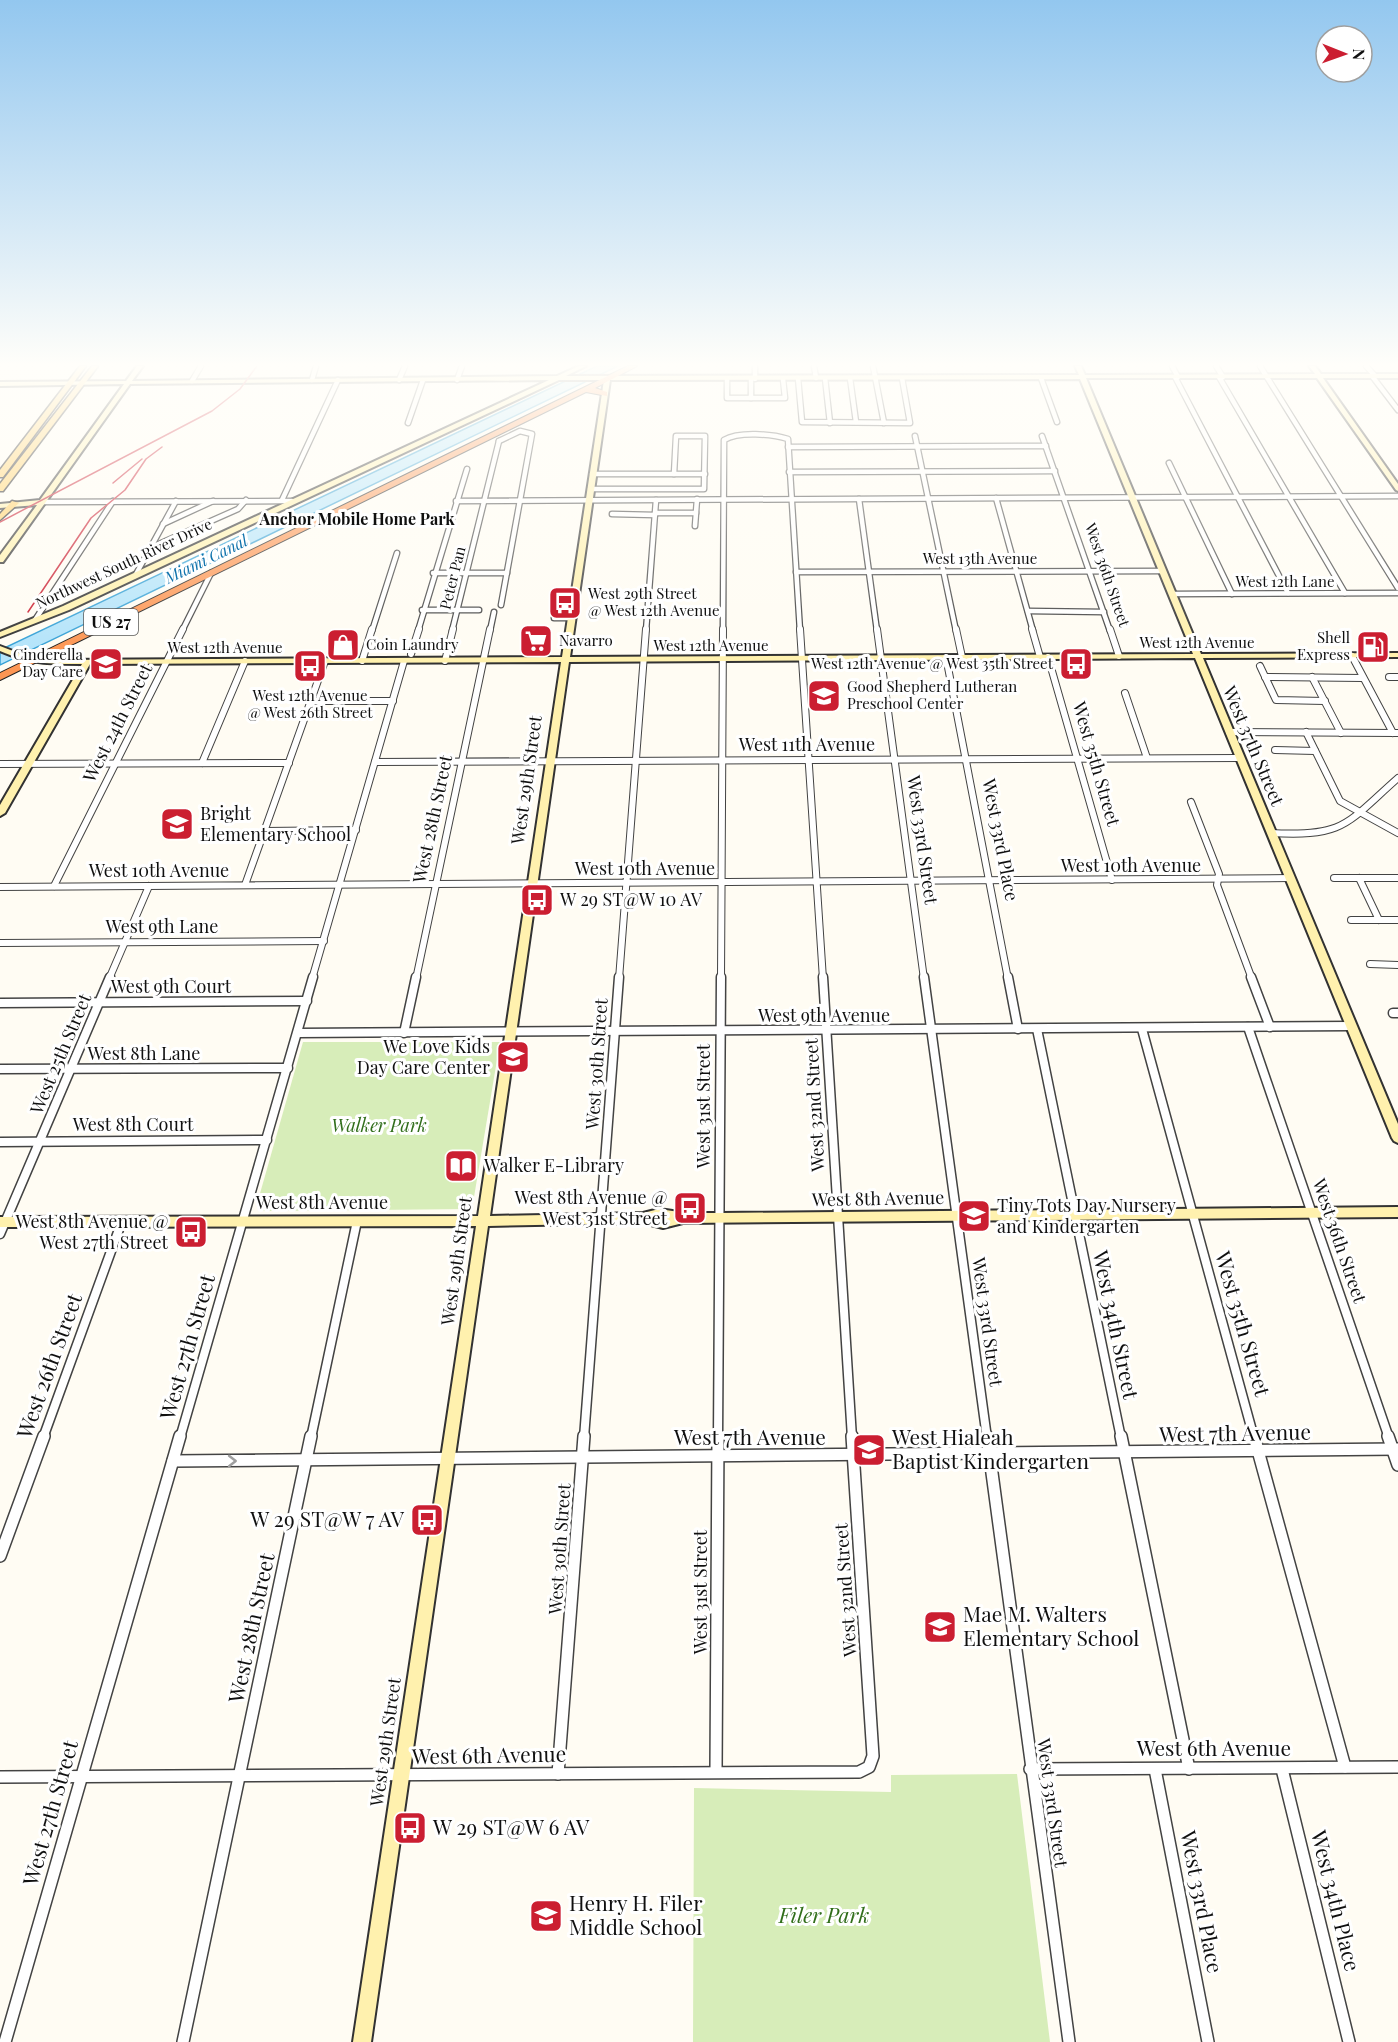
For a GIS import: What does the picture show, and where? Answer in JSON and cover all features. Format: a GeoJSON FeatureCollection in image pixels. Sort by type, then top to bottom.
{"type":"FeatureCollection","features":[{"type":"Feature","properties":{"kind":"highway","name":"US 27"},"geometry":{"type":"LineString","coordinates":[[0,677],[26,658],[428,461]]}},
{"type":"Feature","properties":{"kind":"highway","name":"US 27"},"geometry":{"type":"LineString","coordinates":[[0,670],[189,584],[439,461]]}},
{"type":"Feature","properties":{"kind":"highway"},"geometry":{"type":"LineString","coordinates":[[211,573],[223,561]]}},
{"type":"Feature","properties":{"kind":"highway"},"geometry":{"type":"LineString","coordinates":[[189,584],[204,587]]}},
{"type":"Feature","properties":{"kind":"main road"},"geometry":{"type":"LineString","coordinates":[[0,475],[10,461]]}},
{"type":"Feature","properties":{"kind":"main road"},"geometry":{"type":"LineString","coordinates":[[0,489],[21,461]]}},
{"type":"Feature","properties":{"kind":"main road"},"geometry":{"type":"LineString","coordinates":[[1,511],[15,503]]}},
{"type":"Feature","properties":{"kind":"street"},"geometry":{"type":"LineString","coordinates":[[0,560],[71,461]]}},
{"type":"Feature","properties":{"kind":"street"},"geometry":{"type":"LineString","coordinates":[[282,500],[300,461]]}},
{"type":"Feature","properties":{"kind":"street","name":"Northwest South River Drive"},"geometry":{"type":"LineString","coordinates":[[0,637],[378,461]]}},
{"type":"Feature","properties":{"kind":"street","name":"Peter Pan"},"geometry":{"type":"LineString","coordinates":[[446,661],[494,461]]}},
{"type":"Feature","properties":{"kind":"street"},"geometry":{"type":"LineString","coordinates":[[501,605],[527,461]]}},
{"type":"Feature","properties":{"kind":"street","name":"West 29th Street"},"geometry":{"type":"LineString","coordinates":[[362,2042],[594,461]]}},
{"type":"Feature","properties":{"kind":"street"},"geometry":{"type":"LineString","coordinates":[[674,474],[675,461]]}},
{"type":"Feature","properties":{"kind":"street"},"geometry":{"type":"LineString","coordinates":[[590,489],[704,489],[705,461]]}},
{"type":"Feature","properties":{"kind":"street","name":"West 31st Street"},"geometry":{"type":"LineString","coordinates":[[716,1772],[724,461]]}},
{"type":"Feature","properties":{"kind":"street","name":"West 32nd Street"},"geometry":{"type":"LineString","coordinates":[[789,461],[818,881],[873,1756],[869,1767]]}},
{"type":"Feature","properties":{"kind":"street"},"geometry":{"type":"LineString","coordinates":[[921,461],[962,657]]}},
{"type":"Feature","properties":{"kind":"street","name":"West 36th Street"},"geometry":{"type":"LineString","coordinates":[[1052,461],[1119,657]]}},
{"type":"Feature","properties":{"kind":"street","name":"West 37th Street"},"geometry":{"type":"LineString","coordinates":[[1117,461],[1398,1138]]}},
{"type":"Feature","properties":{"kind":"street"},"geometry":{"type":"LineString","coordinates":[[1220,461],[1288,593]]}},
{"type":"Feature","properties":{"kind":"street"},"geometry":{"type":"LineString","coordinates":[[1268,461],[1345,593]]}},
{"type":"Feature","properties":{"kind":"street"},"geometry":{"type":"LineString","coordinates":[[1319,461],[1398,588]]}},
{"type":"Feature","properties":{"kind":"street"},"geometry":{"type":"LineString","coordinates":[[1378,461],[1398,489]]}},
{"type":"Feature","properties":{"kind":"street"},"geometry":{"type":"LineString","coordinates":[[1169,463],[1232,594]]}},
{"type":"Feature","properties":{"kind":"street"},"geometry":{"type":"LineString","coordinates":[[411,654],[422,610],[466,469]]}},
{"type":"Feature","properties":{"kind":"street"},"geometry":{"type":"LineString","coordinates":[[789,472],[1055,471]]}},
{"type":"Feature","properties":{"kind":"street"},"geometry":{"type":"LineString","coordinates":[[592,474],[705,474]]}},
{"type":"Feature","properties":{"kind":"street"},"geometry":{"type":"LineString","coordinates":[[456,501],[1398,496]]}},
{"type":"Feature","properties":{"kind":"street","name":"West 35th Street"},"geometry":{"type":"LineString","coordinates":[[996,498],[1028,611],[1077,759],[1112,880]]}},
{"type":"Feature","properties":{"kind":"street"},"geometry":{"type":"LineString","coordinates":[[695,526],[697,499]]}},
{"type":"Feature","properties":{"kind":"street","name":"West 33rd Street"},"geometry":{"type":"LineString","coordinates":[[859,499],[1030,1770],[1069,2042]]}},
{"type":"Feature","properties":{"kind":"street"},"geometry":{"type":"LineString","coordinates":[[150,548],[238,509],[246,500]]}},
{"type":"Feature","properties":{"kind":"street","name":"West 30th Street"},"geometry":{"type":"LineString","coordinates":[[558,1774],[656,500]]}},
{"type":"Feature","properties":{"kind":"street"},"geometry":{"type":"LineString","coordinates":[[35,620],[113,501]]}},
{"type":"Feature","properties":{"kind":"street"},"geometry":{"type":"LineString","coordinates":[[135,576],[176,501]]}},
{"type":"Feature","properties":{"kind":"street"},"geometry":{"type":"LineString","coordinates":[[163,524],[213,501]]}},
{"type":"Feature","properties":{"kind":"street"},"geometry":{"type":"LineString","coordinates":[[15,503],[292,501]]}},
{"type":"Feature","properties":{"kind":"street"},"geometry":{"type":"LineString","coordinates":[[612,514],[696,513]]}},
{"type":"Feature","properties":{"kind":"street"},"geometry":{"type":"LineString","coordinates":[[362,661],[397,553]]}},
{"type":"Feature","properties":{"kind":"street","name":"West 13th Avenue"},"geometry":{"type":"LineString","coordinates":[[796,572],[1163,571]]}},
{"type":"Feature","properties":{"kind":"street","name":"West 24th Street"},"geometry":{"type":"LineString","coordinates":[[54,886],[211,573]]}},
{"type":"Feature","properties":{"kind":"street"},"geometry":{"type":"LineString","coordinates":[[434,573],[507,573]]}},
{"type":"Feature","properties":{"kind":"street","name":"West 12th Lane"},"geometry":{"type":"LineString","coordinates":[[1172,594],[1398,593]]}},
{"type":"Feature","properties":{"kind":"street"},"geometry":{"type":"LineString","coordinates":[[422,610],[479,610]]}},
{"type":"Feature","properties":{"kind":"street"},"geometry":{"type":"LineString","coordinates":[[1028,611],[1104,612]]}},
{"type":"Feature","properties":{"kind":"street"},"geometry":{"type":"LineString","coordinates":[[40,612],[50,614]]}},
{"type":"Feature","properties":{"kind":"street","name":"West 28th Street"},"geometry":{"type":"LineString","coordinates":[[404,1033],[494,612]]}},
{"type":"Feature","properties":{"kind":"street"},"geometry":{"type":"LineString","coordinates":[[554,618],[572,618]]}},
{"type":"Feature","properties":{"kind":"street"},"geometry":{"type":"LineString","coordinates":[[0,648],[26,658]]}},
{"type":"Feature","properties":{"kind":"street","name":"West 12th Avenue"},"geometry":{"type":"LineString","coordinates":[[26,658],[87,662],[1398,655]]}},
{"type":"Feature","properties":{"kind":"street"},"geometry":{"type":"LineString","coordinates":[[1352,656],[1396,733]]}},
{"type":"Feature","properties":{"kind":"street","name":"West 33rd Place"},"geometry":{"type":"LineString","coordinates":[[946,657],[1018,1029]]}},
{"type":"Feature","properties":{"kind":"street"},"geometry":{"type":"LineString","coordinates":[[202,763],[245,661]]}},
{"type":"Feature","properties":{"kind":"street"},"geometry":{"type":"LineString","coordinates":[[245,885],[325,661]]}},
{"type":"Feature","properties":{"kind":"street","name":"West 27th Street"},"geometry":{"type":"LineString","coordinates":[[5,2042],[404,661]]}},
{"type":"Feature","properties":{"kind":"street"},"geometry":{"type":"LineString","coordinates":[[0,813],[87,662]]}},
{"type":"Feature","properties":{"kind":"street"},"geometry":{"type":"LineString","coordinates":[[1260,666],[1276,700],[1325,701]]}},
{"type":"Feature","properties":{"kind":"street"},"geometry":{"type":"LineString","coordinates":[[1265,677],[1363,678]]}},
{"type":"Feature","properties":{"kind":"street"},"geometry":{"type":"LineString","coordinates":[[1312,677],[1341,733]]}},
{"type":"Feature","properties":{"kind":"street"},"geometry":{"type":"LineString","coordinates":[[1389,677],[1398,677]]}},
{"type":"Feature","properties":{"kind":"street"},"geometry":{"type":"LineString","coordinates":[[1125,693],[1147,758]]}},
{"type":"Feature","properties":{"kind":"street"},"geometry":{"type":"LineString","coordinates":[[311,701],[393,701]]}},
{"type":"Feature","properties":{"kind":"street"},"geometry":{"type":"LineString","coordinates":[[1229,732],[1396,733]]}},
{"type":"Feature","properties":{"kind":"street"},"geometry":{"type":"LineString","coordinates":[[1306,732],[1340,801],[1398,833]]}},
{"type":"Feature","properties":{"kind":"street"},"geometry":{"type":"LineString","coordinates":[[1275,750],[1314,751]]}},
{"type":"Feature","properties":{"kind":"street","name":"West 11th Avenue"},"geometry":{"type":"LineString","coordinates":[[375,762],[550,763],[723,759],[1239,758]]}},
{"type":"Feature","properties":{"kind":"street"},"geometry":{"type":"LineString","coordinates":[[0,764],[289,763]]}},
{"type":"Feature","properties":{"kind":"street"},"geometry":{"type":"LineString","coordinates":[[1271,832],[1331,833],[1349,825],[1398,778]]}},
{"type":"Feature","properties":{"kind":"street"},"geometry":{"type":"LineString","coordinates":[[1191,802],[1219,874],[1217,885],[1270,1027]]}},
{"type":"Feature","properties":{"kind":"street"},"geometry":{"type":"LineString","coordinates":[[265,831],[356,830]]}},
{"type":"Feature","properties":{"kind":"street","name":"West 10th Avenue"},"geometry":{"type":"LineString","coordinates":[[0,886],[625,884],[1291,878]]}},
{"type":"Feature","properties":{"kind":"street"},"geometry":{"type":"LineString","coordinates":[[1334,878],[1398,878]]}},
{"type":"Feature","properties":{"kind":"street"},"geometry":{"type":"LineString","coordinates":[[1359,878],[1379,920]]}},
{"type":"Feature","properties":{"kind":"street","name":"West 25th Street"},"geometry":{"type":"LineString","coordinates":[[2,1226],[149,885]]}},
{"type":"Feature","properties":{"kind":"street"},"geometry":{"type":"LineString","coordinates":[[1351,920],[1398,920]]}},
{"type":"Feature","properties":{"kind":"street","name":"West 9th Lane"},"geometry":{"type":"LineString","coordinates":[[0,943],[324,941]]}},
{"type":"Feature","properties":{"kind":"street"},"geometry":{"type":"LineString","coordinates":[[1370,964],[1398,965]]}},
{"type":"Feature","properties":{"kind":"street","name":"West 9th Court"},"geometry":{"type":"LineString","coordinates":[[0,1003],[307,1002]]}},
{"type":"Feature","properties":{"kind":"street","name":"West 9th Avenue"},"geometry":{"type":"LineString","coordinates":[[298,1033],[721,1032],[1351,1026]]}},
{"type":"Feature","properties":{"kind":"street","name":"West 36th Street"},"geometry":{"type":"LineString","coordinates":[[1248,1027],[1395,1449],[1398,1465]]}},
{"type":"Feature","properties":{"kind":"street","name":"West 34th Street"},"geometry":{"type":"LineString","coordinates":[[1037,1029],[1189,1769]]}},
{"type":"Feature","properties":{"kind":"street","name":"West 35th Street"},"geometry":{"type":"LineString","coordinates":[[1142,1029],[1345,1767]]}},
{"type":"Feature","properties":{"kind":"street","name":"West 8th Lane"},"geometry":{"type":"LineString","coordinates":[[0,1069],[288,1068]]}},
{"type":"Feature","properties":{"kind":"street","name":"West 8th Court"},"geometry":{"type":"LineString","coordinates":[[0,1142],[267,1140]]}},
{"type":"Feature","properties":{"kind":"street","name":"West 8th Avenue"},"geometry":{"type":"LineString","coordinates":[[2,1226],[122,1221],[483,1221],[644,1218],[653,1222],[674,1222],[683,1218],[1398,1212]]}},
{"type":"Feature","properties":{"kind":"street","name":"West 26th Street"},"geometry":{"type":"LineString","coordinates":[[0,1556],[122,1221]]}},
{"type":"Feature","properties":{"kind":"street","name":"West 28th Street"},"geometry":{"type":"LineString","coordinates":[[183,2042],[357,1221]]}},
{"type":"Feature","properties":{"kind":"street","name":"West 7th Avenue"},"geometry":{"type":"LineString","coordinates":[[173,1461],[718,1455],[1124,1454],[1395,1449]]}},
{"type":"Feature","properties":{"kind":"street","name":"West 6th Avenue"},"geometry":{"type":"LineString","coordinates":[[0,1777],[859,1772],[869,1767]]}},
{"type":"Feature","properties":{"kind":"street","name":"West 6th Avenue"},"geometry":{"type":"LineString","coordinates":[[1030,1770],[1398,1767]]}},
{"type":"Feature","properties":{"kind":"street","name":"West 33rd Place"},"geometry":{"type":"LineString","coordinates":[[1155,1769],[1208,2042]]}},
{"type":"Feature","properties":{"kind":"street","name":"West 34th Place"},"geometry":{"type":"LineString","coordinates":[[1282,1769],[1349,2042]]}},
{"type":"Feature","properties":{"kind":"green space","name":"Walker Park"},"geometry":{"type":"Polygon","coordinates":[[[303,1042],[500,1042],[472,1209],[265,1211],[260,1209],[257,1204],[303,1042]]]}},
{"type":"Feature","properties":{"kind":"green space","name":"Filer Park"},"geometry":{"type":"Polygon","coordinates":[[[1017,1774],[1050,2042],[693,2042],[694,1788],[891,1792],[891,1775],[1017,1774]]]}},
{"type":"Feature","properties":{"kind":"water","name":"Miami Canal"},"geometry":{"type":"Polygon","coordinates":[[[397,461],[421,461],[0,665],[0,650],[397,461]]]}},
{"type":"Feature","properties":{"kind":"railway"},"geometry":{"type":"LineString","coordinates":[[0,522],[116,461]]}},
{"type":"Feature","properties":{"kind":"railway"},"geometry":{"type":"LineString","coordinates":[[113,483],[139,461]]}},
{"type":"Feature","properties":{"kind":"railway"},"geometry":{"type":"LineString","coordinates":[[28,612],[91,518],[125,490],[144,461]]}},
{"type":"Feature","properties":{"kind":"place","name":"West 29th Street @ West 12th Avenue"},"geometry":{"type":"Point","coordinates":[565,603]}},
{"type":"Feature","properties":{"kind":"place","name":"Navarro"},"geometry":{"type":"Point","coordinates":[536,641]}},
{"type":"Feature","properties":{"kind":"place","name":"Coin Laundry"},"geometry":{"type":"Point","coordinates":[343,645]}},
{"type":"Feature","properties":{"kind":"place","name":"Shell Express"},"geometry":{"type":"Point","coordinates":[1373,647]}},
{"type":"Feature","properties":{"kind":"place","name":"Cinderella Day Care"},"geometry":{"type":"Point","coordinates":[106,664]}},
{"type":"Feature","properties":{"kind":"place","name":"West 12th Avenue @ West 35th Street"},"geometry":{"type":"Point","coordinates":[1076,664]}},
{"type":"Feature","properties":{"kind":"place","name":"West 12th Avenue @ West 26th Street"},"geometry":{"type":"Point","coordinates":[310,666]}},
{"type":"Feature","properties":{"kind":"place","name":"Good Shepherd Lutheran Preschool Center"},"geometry":{"type":"Point","coordinates":[824,696]}},
{"type":"Feature","properties":{"kind":"place","name":"Bright Elementary School"},"geometry":{"type":"Point","coordinates":[177,824]}},
{"type":"Feature","properties":{"kind":"place","name":"W 29 ST@W 10 AV"},"geometry":{"type":"Point","coordinates":[537,900]}},
{"type":"Feature","properties":{"kind":"place","name":"We Love Kids Day Care Center"},"geometry":{"type":"Point","coordinates":[513,1057]}},
{"type":"Feature","properties":{"kind":"place","name":"Walker E-Library"},"geometry":{"type":"Point","coordinates":[461,1166]}},
{"type":"Feature","properties":{"kind":"place","name":"West 8th Avenue @ West 31st Street"},"geometry":{"type":"Point","coordinates":[690,1208]}},
{"type":"Feature","properties":{"kind":"place","name":"Tiny Tots Day Nursery and Kindergarten"},"geometry":{"type":"Point","coordinates":[974,1216]}},
{"type":"Feature","properties":{"kind":"place","name":"West 8th Avenue @ West 27th Street"},"geometry":{"type":"Point","coordinates":[191,1232]}},
{"type":"Feature","properties":{"kind":"place","name":"West Hialeah Baptist Kindergarten"},"geometry":{"type":"Point","coordinates":[869,1450]}},
{"type":"Feature","properties":{"kind":"place","name":"W 29 ST@W 7 AV"},"geometry":{"type":"Point","coordinates":[427,1520]}},
{"type":"Feature","properties":{"kind":"place","name":"Mae M. Walters Elementary School"},"geometry":{"type":"Point","coordinates":[940,1627]}},
{"type":"Feature","properties":{"kind":"place","name":"W 29 ST@W 6 AV"},"geometry":{"type":"Point","coordinates":[410,1828]}},
{"type":"Feature","properties":{"kind":"place","name":"Henry H. Filer Middle School"},"geometry":{"type":"Point","coordinates":[546,1916]}},
{"type":"Feature","properties":{"kind":"district","name":"Anchor Mobile Home Park"},"geometry":{"type":"Point","coordinates":[357,519]}}]}
